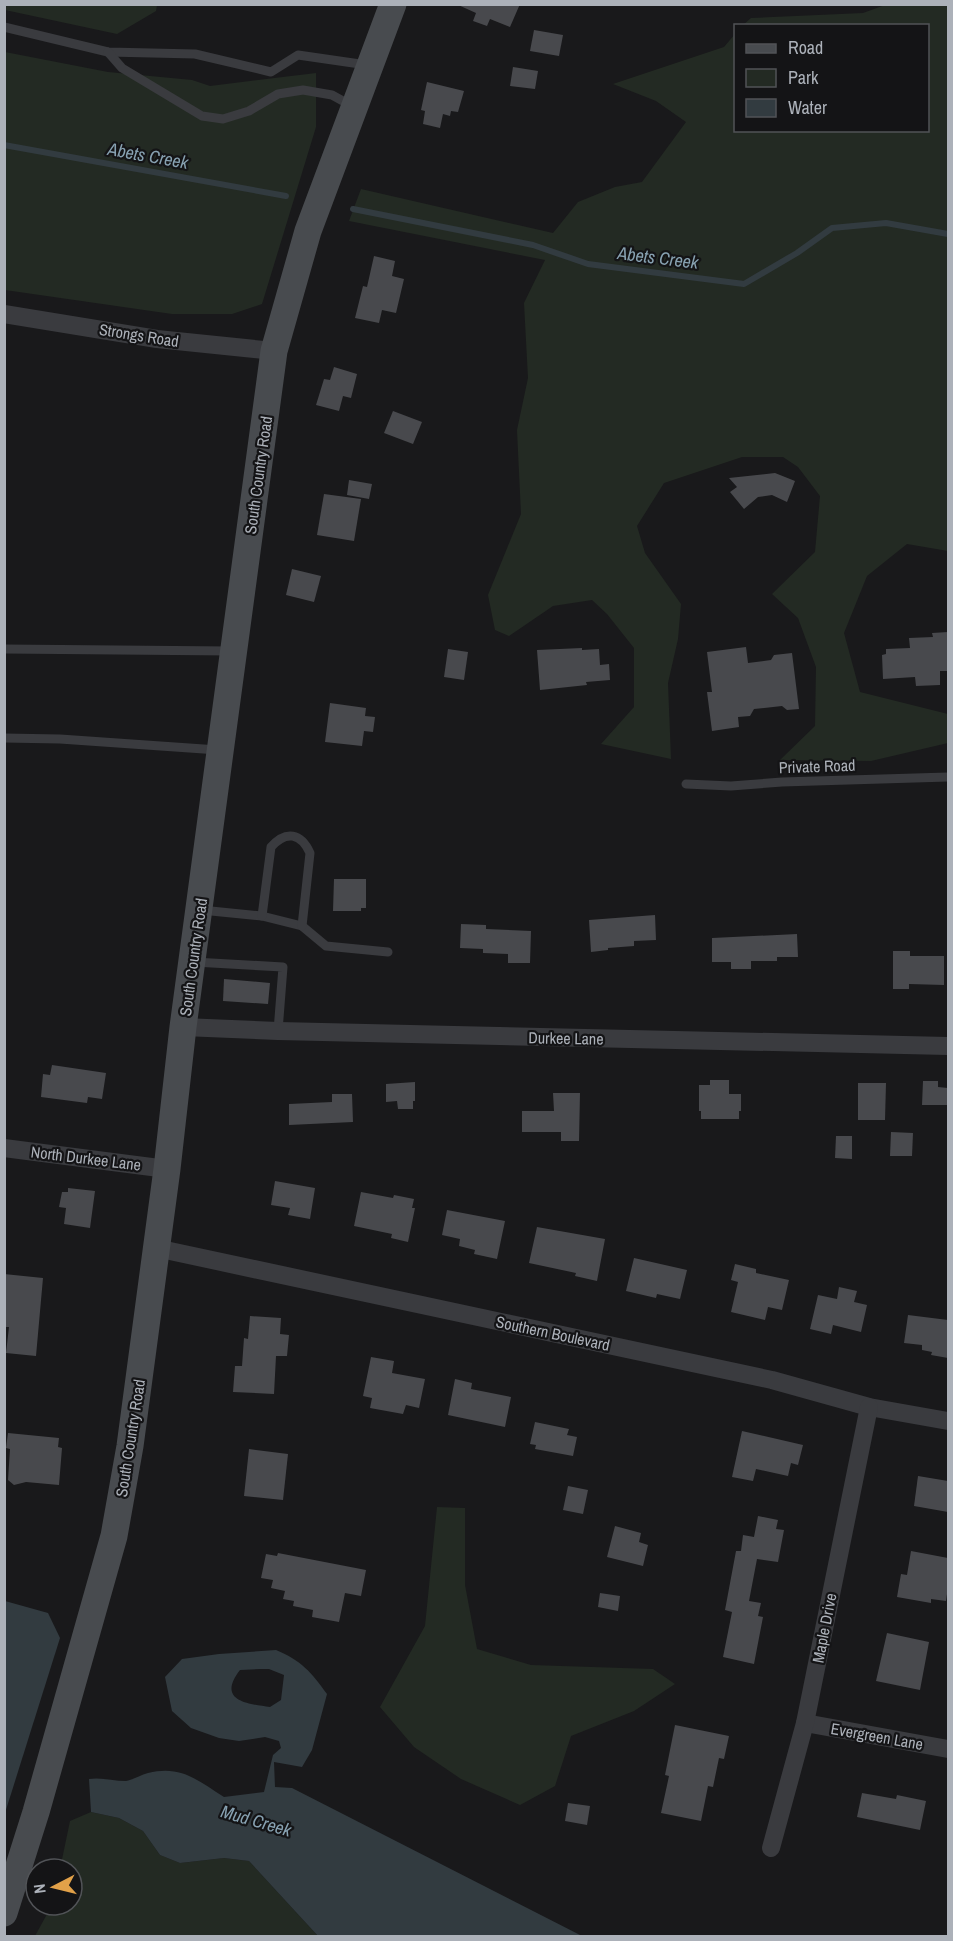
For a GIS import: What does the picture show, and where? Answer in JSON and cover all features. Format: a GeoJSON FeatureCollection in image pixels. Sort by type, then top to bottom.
{"type":"FeatureCollection","features":[{"type":"Feature","properties":{"kind":"main road","name":"South Country Road"},"geometry":{"type":"LineString","coordinates":[[4,1913],[36,1812],[113,1546],[130,1446],[167,1169],[183,1027],[274,351],[308,231],[393,4]]}},
{"type":"Feature","properties":{"kind":"street","name":"Strongs Road"},"geometry":{"type":"LineString","coordinates":[[4,314],[157,339],[274,351]]}},
{"type":"Feature","properties":{"kind":"street","name":"Durkee Lane"},"geometry":{"type":"LineString","coordinates":[[183,1027],[948,1046]]}},
{"type":"Feature","properties":{"kind":"street","name":"North Durkee Lane"},"geometry":{"type":"LineString","coordinates":[[4,1148],[167,1169]]}},
{"type":"Feature","properties":{"kind":"street","name":"Southern Boulevard"},"geometry":{"type":"LineString","coordinates":[[156,1248],[772,1380],[869,1407],[948,1421]]}},
{"type":"Feature","properties":{"kind":"street","name":"Maple Drive"},"geometry":{"type":"LineString","coordinates":[[771,1848],[805,1723],[869,1407]]}},
{"type":"Feature","properties":{"kind":"street","name":"Evergreen Lane"},"geometry":{"type":"LineString","coordinates":[[805,1723],[948,1749]]}},
{"type":"Feature","properties":{"kind":"lane"},"geometry":{"type":"LineString","coordinates":[[4,27],[108,52],[195,54],[271,72],[298,55],[369,66]]}},
{"type":"Feature","properties":{"kind":"lane"},"geometry":{"type":"LineString","coordinates":[[108,52],[122,68],[202,116],[224,118],[249,111],[278,94],[303,90],[332,95],[354,107]]}},
{"type":"Feature","properties":{"kind":"lane"},"geometry":{"type":"LineString","coordinates":[[4,649],[234,651]]}},
{"type":"Feature","properties":{"kind":"lane"},"geometry":{"type":"LineString","coordinates":[[4,738],[221,751]]}},
{"type":"Feature","properties":{"kind":"lane","name":"Private Road"},"geometry":{"type":"LineString","coordinates":[[686,784],[731,786],[782,782],[948,777]]}},
{"type":"Feature","properties":{"kind":"lane"},"geometry":{"type":"LineString","coordinates":[[262,916],[271,847],[277,840],[287,836],[299,838],[306,843],[310,853],[302,926]]}},
{"type":"Feature","properties":{"kind":"lane"},"geometry":{"type":"LineString","coordinates":[[199,910],[262,916],[302,926],[326,946],[388,952]]}},
{"type":"Feature","properties":{"kind":"lane"},"geometry":{"type":"LineString","coordinates":[[192,961],[283,968],[278,1031]]}},
{"type":"Feature","properties":{"kind":"green space"},"geometry":{"type":"Polygon","coordinates":[[[5,4],[157,5],[156,11],[117,34],[5,10],[5,4]]]}},
{"type":"Feature","properties":{"kind":"green space"},"geometry":{"type":"Polygon","coordinates":[[[885,5],[948,5],[948,551],[907,544],[867,576],[844,633],[860,692],[948,714],[948,743],[871,761],[780,760],[815,726],[816,667],[798,618],[772,594],[815,552],[820,496],[798,467],[783,457],[742,457],[664,483],[637,526],[645,553],[681,604],[678,639],[668,683],[671,759],[601,744],[634,707],[634,648],[607,614],[592,600],[553,606],[509,636],[495,630],[488,595],[521,514],[517,430],[528,378],[524,303],[545,260],[349,221],[361,189],[553,233],[578,202],[615,187],[642,182],[686,122],[656,101],[613,84],[724,47],[734,35],[734,132],[929,132],[929,24],[744,24],[751,18],[863,13],[885,5]]]}},
{"type":"Feature","properties":{"kind":"green space"},"geometry":{"type":"Polygon","coordinates":[[[5,52],[108,72],[192,80],[210,86],[316,73],[316,127],[262,304],[232,314],[172,314],[5,290],[5,52]]]}},
{"type":"Feature","properties":{"kind":"green space"},"geometry":{"type":"Polygon","coordinates":[[[437,1507],[465,1508],[465,1585],[477,1649],[531,1665],[653,1669],[675,1684],[634,1711],[571,1736],[555,1786],[520,1805],[461,1779],[414,1747],[380,1707],[425,1626],[437,1507]]]}},
{"type":"Feature","properties":{"kind":"green space"},"geometry":{"type":"Polygon","coordinates":[[[91,1812],[119,1818],[143,1831],[160,1855],[180,1863],[224,1858],[249,1861],[318,1936],[35,1936],[45,1917],[84,1917],[84,1857],[62,1857],[70,1821],[91,1812]]]}},
{"type":"Feature","properties":{"kind":"water"},"geometry":{"type":"Polygon","coordinates":[[[5,1601],[48,1613],[60,1638],[5,1813],[5,1601]]]}},
{"type":"Feature","properties":{"kind":"water","name":"Mud Creek"},"geometry":{"type":"Polygon","coordinates":[[[276,1650],[305,1668],[327,1694],[312,1750],[302,1767],[274,1762],[275,1787],[292,1788],[582,1936],[318,1936],[249,1861],[224,1858],[180,1863],[160,1855],[143,1831],[119,1818],[91,1812],[89,1779],[126,1781],[148,1773],[170,1771],[188,1776],[224,1797],[264,1792],[273,1755],[281,1748],[279,1741],[265,1737],[239,1741],[219,1738],[191,1728],[172,1711],[165,1677],[182,1659],[276,1650]],[[269,1669],[240,1670],[233,1680],[231,1688],[233,1695],[245,1702],[270,1707],[281,1700],[284,1675],[269,1669]]]}},
{"type":"Feature","properties":{"kind":"building"},"geometry":{"type":"Polygon","coordinates":[[[456,4],[520,4],[510,27],[490,19],[487,26],[473,21],[476,13],[456,4]]]}},
{"type":"Feature","properties":{"kind":"building"},"geometry":{"type":"Polygon","coordinates":[[[534,30],[563,35],[559,56],[530,51],[534,30]]]}},
{"type":"Feature","properties":{"kind":"building"},"geometry":{"type":"Polygon","coordinates":[[[513,67],[538,71],[535,89],[510,86],[513,67]]]}},
{"type":"Feature","properties":{"kind":"building"},"geometry":{"type":"Polygon","coordinates":[[[427,82],[464,91],[458,112],[451,111],[450,116],[443,114],[440,128],[423,124],[425,111],[421,110],[427,82]]]}},
{"type":"Feature","properties":{"kind":"building"},"geometry":{"type":"Polygon","coordinates":[[[374,256],[395,261],[392,276],[404,279],[396,313],[382,310],[379,323],[355,318],[363,286],[367,287],[374,256]]]}},
{"type":"Feature","properties":{"kind":"building"},"geometry":{"type":"Polygon","coordinates":[[[334,367],[357,374],[351,398],[343,396],[339,411],[316,405],[324,379],[330,380],[334,367]]]}},
{"type":"Feature","properties":{"kind":"building"},"geometry":{"type":"Polygon","coordinates":[[[393,411],[422,422],[413,444],[384,433],[393,411]]]}},
{"type":"Feature","properties":{"kind":"building"},"geometry":{"type":"Polygon","coordinates":[[[775,473],[795,481],[787,502],[772,495],[758,497],[744,509],[730,492],[737,487],[729,478],[775,473]]]}},
{"type":"Feature","properties":{"kind":"building"},"geometry":{"type":"Polygon","coordinates":[[[349,480],[372,484],[369,499],[347,495],[349,480]]]}},
{"type":"Feature","properties":{"kind":"building"},"geometry":{"type":"Polygon","coordinates":[[[324,494],[361,499],[354,541],[317,535],[324,494]]]}},
{"type":"Feature","properties":{"kind":"building"},"geometry":{"type":"Polygon","coordinates":[[[292,569],[321,576],[314,602],[286,595],[292,569]]]}},
{"type":"Feature","properties":{"kind":"building"},"geometry":{"type":"Polygon","coordinates":[[[948,632],[948,671],[940,671],[940,685],[916,686],[915,677],[883,679],[882,655],[886,654],[886,649],[910,648],[909,638],[933,637],[932,633],[948,632]]]}},
{"type":"Feature","properties":{"kind":"building"},"geometry":{"type":"Polygon","coordinates":[[[746,647],[748,663],[771,660],[774,655],[792,653],[799,709],[787,710],[782,706],[754,709],[750,716],[738,717],[739,727],[712,731],[707,692],[712,692],[707,652],[746,647]]]}},
{"type":"Feature","properties":{"kind":"building"},"geometry":{"type":"Polygon","coordinates":[[[582,648],[582,650],[599,649],[600,665],[609,664],[610,680],[540,690],[537,650],[582,648]]]}},
{"type":"Feature","properties":{"kind":"building"},"geometry":{"type":"Polygon","coordinates":[[[448,649],[468,652],[464,680],[444,677],[448,649]]]}},
{"type":"Feature","properties":{"kind":"building"},"geometry":{"type":"Polygon","coordinates":[[[330,703],[366,708],[365,716],[375,717],[373,732],[364,731],[362,746],[325,742],[330,703]]]}},
{"type":"Feature","properties":{"kind":"building"},"geometry":{"type":"Polygon","coordinates":[[[334,879],[366,879],[366,908],[361,908],[361,911],[333,911],[334,879]]]}},
{"type":"Feature","properties":{"kind":"building"},"geometry":{"type":"Polygon","coordinates":[[[655,915],[656,940],[634,941],[634,946],[591,952],[589,920],[655,915]]]}},
{"type":"Feature","properties":{"kind":"building"},"geometry":{"type":"Polygon","coordinates":[[[461,924],[486,925],[486,929],[531,931],[530,963],[508,963],[508,954],[483,953],[483,949],[460,948],[461,924]]]}},
{"type":"Feature","properties":{"kind":"building"},"geometry":{"type":"Polygon","coordinates":[[[797,934],[798,957],[777,957],[777,961],[751,961],[751,969],[731,969],[731,962],[712,962],[712,938],[797,934]]]}},
{"type":"Feature","properties":{"kind":"building"},"geometry":{"type":"Polygon","coordinates":[[[893,951],[910,951],[910,956],[944,956],[944,985],[909,984],[909,989],[893,989],[893,951]]]}},
{"type":"Feature","properties":{"kind":"building"},"geometry":{"type":"Polygon","coordinates":[[[224,979],[270,983],[268,1004],[223,1001],[224,979]]]}},
{"type":"Feature","properties":{"kind":"building"},"geometry":{"type":"Polygon","coordinates":[[[52,1065],[106,1073],[102,1099],[88,1097],[87,1103],[41,1097],[43,1074],[50,1075],[52,1065]]]}},
{"type":"Feature","properties":{"kind":"building"},"geometry":{"type":"Polygon","coordinates":[[[710,1080],[729,1080],[729,1094],[741,1094],[739,1119],[701,1119],[699,1085],[710,1085],[710,1080]]]}},
{"type":"Feature","properties":{"kind":"building"},"geometry":{"type":"Polygon","coordinates":[[[923,1081],[938,1081],[938,1087],[948,1088],[948,1105],[922,1105],[923,1081]]]}},
{"type":"Feature","properties":{"kind":"building"},"geometry":{"type":"Polygon","coordinates":[[[415,1082],[413,1109],[398,1109],[397,1101],[386,1102],[386,1084],[415,1082]]]}},
{"type":"Feature","properties":{"kind":"building"},"geometry":{"type":"Polygon","coordinates":[[[858,1083],[886,1083],[885,1120],[858,1120],[858,1083]]]}},
{"type":"Feature","properties":{"kind":"building"},"geometry":{"type":"Polygon","coordinates":[[[553,1093],[580,1093],[579,1141],[561,1141],[561,1132],[522,1132],[522,1111],[554,1111],[553,1093]]]}},
{"type":"Feature","properties":{"kind":"building"},"geometry":{"type":"Polygon","coordinates":[[[332,1094],[352,1094],[353,1122],[289,1125],[289,1104],[332,1102],[332,1094]]]}},
{"type":"Feature","properties":{"kind":"building"},"geometry":{"type":"Polygon","coordinates":[[[891,1132],[913,1133],[912,1156],[890,1156],[891,1132]]]}},
{"type":"Feature","properties":{"kind":"building"},"geometry":{"type":"Polygon","coordinates":[[[836,1136],[852,1136],[852,1159],[835,1158],[836,1136]]]}},
{"type":"Feature","properties":{"kind":"building"},"geometry":{"type":"Polygon","coordinates":[[[275,1181],[315,1188],[310,1219],[288,1215],[290,1208],[271,1205],[275,1181]]]}},
{"type":"Feature","properties":{"kind":"building"},"geometry":{"type":"Polygon","coordinates":[[[68,1188],[95,1191],[90,1228],[64,1224],[66,1208],[59,1207],[62,1192],[68,1192],[68,1188]]]}},
{"type":"Feature","properties":{"kind":"building"},"geometry":{"type":"Polygon","coordinates":[[[361,1192],[414,1199],[412,1208],[415,1208],[408,1242],[391,1238],[392,1234],[354,1226],[361,1192]]]}},
{"type":"Feature","properties":{"kind":"building"},"geometry":{"type":"Polygon","coordinates":[[[447,1210],[505,1221],[497,1259],[474,1254],[475,1250],[459,1246],[460,1239],[442,1235],[447,1210]]]}},
{"type":"Feature","properties":{"kind":"building"},"geometry":{"type":"Polygon","coordinates":[[[537,1227],[605,1239],[597,1281],[575,1276],[576,1273],[529,1263],[537,1227]]]}},
{"type":"Feature","properties":{"kind":"building"},"geometry":{"type":"Polygon","coordinates":[[[634,1258],[687,1270],[680,1299],[657,1294],[656,1298],[626,1291],[634,1258]]]}},
{"type":"Feature","properties":{"kind":"building"},"geometry":{"type":"Polygon","coordinates":[[[735,1264],[756,1269],[756,1273],[789,1280],[782,1310],[768,1307],[765,1320],[731,1312],[738,1282],[731,1280],[735,1264]]]}},
{"type":"Feature","properties":{"kind":"building"},"geometry":{"type":"Polygon","coordinates":[[[4,1274],[43,1278],[36,1356],[6,1353],[9,1327],[4,1327],[4,1274]]]}},
{"type":"Feature","properties":{"kind":"building"},"geometry":{"type":"Polygon","coordinates":[[[839,1287],[857,1291],[854,1302],[867,1305],[861,1332],[833,1325],[831,1334],[810,1329],[818,1295],[837,1299],[839,1287]]]}},
{"type":"Feature","properties":{"kind":"building"},"geometry":{"type":"Polygon","coordinates":[[[908,1315],[948,1320],[948,1358],[931,1355],[932,1352],[922,1350],[922,1345],[904,1343],[908,1315]]]}},
{"type":"Feature","properties":{"kind":"building"},"geometry":{"type":"Polygon","coordinates":[[[250,1316],[281,1318],[280,1334],[289,1335],[287,1356],[276,1356],[274,1394],[233,1392],[235,1366],[242,1366],[244,1338],[248,1339],[250,1316]]]}},
{"type":"Feature","properties":{"kind":"building"},"geometry":{"type":"Polygon","coordinates":[[[371,1357],[394,1361],[392,1373],[425,1379],[419,1408],[406,1405],[403,1414],[370,1408],[372,1398],[363,1396],[371,1357]]]}},
{"type":"Feature","properties":{"kind":"building"},"geometry":{"type":"Polygon","coordinates":[[[455,1379],[472,1383],[471,1389],[511,1397],[505,1427],[448,1415],[455,1379]]]}},
{"type":"Feature","properties":{"kind":"building"},"geometry":{"type":"Polygon","coordinates":[[[535,1422],[569,1429],[567,1435],[577,1437],[573,1456],[535,1449],[536,1445],[530,1444],[535,1422]]]}},
{"type":"Feature","properties":{"kind":"building"},"geometry":{"type":"Polygon","coordinates":[[[742,1431],[803,1445],[798,1465],[791,1463],[788,1476],[756,1469],[753,1481],[732,1477],[742,1431]]]}},
{"type":"Feature","properties":{"kind":"building"},"geometry":{"type":"Polygon","coordinates":[[[8,1433],[59,1438],[58,1447],[62,1448],[59,1485],[26,1482],[14,1485],[8,1480],[10,1449],[6,1448],[8,1433]]]}},
{"type":"Feature","properties":{"kind":"building"},"geometry":{"type":"Polygon","coordinates":[[[249,1449],[288,1454],[283,1500],[244,1496],[249,1449]]]}},
{"type":"Feature","properties":{"kind":"building"},"geometry":{"type":"Polygon","coordinates":[[[918,1476],[948,1481],[948,1512],[914,1506],[918,1476]]]}},
{"type":"Feature","properties":{"kind":"building"},"geometry":{"type":"Polygon","coordinates":[[[568,1486],[588,1490],[583,1514],[563,1510],[568,1486]]]}},
{"type":"Feature","properties":{"kind":"building"},"geometry":{"type":"Polygon","coordinates":[[[758,1516],[778,1520],[776,1529],[784,1530],[778,1562],[757,1559],[749,1601],[761,1603],[758,1616],[763,1617],[754,1664],[723,1657],[732,1612],[725,1610],[736,1551],[741,1551],[743,1535],[754,1537],[758,1516]]]}},
{"type":"Feature","properties":{"kind":"building"},"geometry":{"type":"Polygon","coordinates":[[[615,1526],[641,1533],[639,1542],[648,1545],[643,1566],[607,1557],[615,1526]]]}},
{"type":"Feature","properties":{"kind":"building"},"geometry":{"type":"Polygon","coordinates":[[[911,1551],[948,1558],[946,1601],[931,1599],[931,1603],[897,1597],[901,1574],[907,1575],[911,1551]]]}},
{"type":"Feature","properties":{"kind":"building"},"geometry":{"type":"Polygon","coordinates":[[[278,1553],[366,1570],[361,1596],[345,1593],[339,1622],[312,1617],[313,1610],[293,1606],[294,1601],[283,1599],[285,1591],[271,1588],[273,1580],[261,1578],[266,1554],[277,1556],[278,1553]]]}},
{"type":"Feature","properties":{"kind":"building"},"geometry":{"type":"Polygon","coordinates":[[[600,1593],[620,1596],[618,1611],[598,1607],[600,1593]]]}},
{"type":"Feature","properties":{"kind":"building"},"geometry":{"type":"Polygon","coordinates":[[[887,1633],[929,1642],[920,1690],[876,1681],[887,1633]]]}},
{"type":"Feature","properties":{"kind":"building"},"geometry":{"type":"Polygon","coordinates":[[[675,1725],[729,1736],[724,1759],[719,1758],[713,1787],[708,1786],[701,1821],[661,1813],[669,1776],[665,1775],[675,1725]]]}},
{"type":"Feature","properties":{"kind":"building"},"geometry":{"type":"Polygon","coordinates":[[[862,1793],[896,1799],[897,1795],[926,1801],[920,1830],[857,1817],[862,1793]]]}},
{"type":"Feature","properties":{"kind":"building"},"geometry":{"type":"Polygon","coordinates":[[[568,1803],[590,1806],[587,1825],[565,1821],[568,1803]]]}},
{"type":"Feature","properties":{"kind":"waterway","name":"Abets Creek"},"geometry":{"type":"LineString","coordinates":[[4,145],[286,196]]}},
{"type":"Feature","properties":{"kind":"waterway","name":"Abets Creek"},"geometry":{"type":"LineString","coordinates":[[353,209],[533,245],[588,264],[744,284],[797,253],[832,228],[886,223],[948,234]]}}]}
